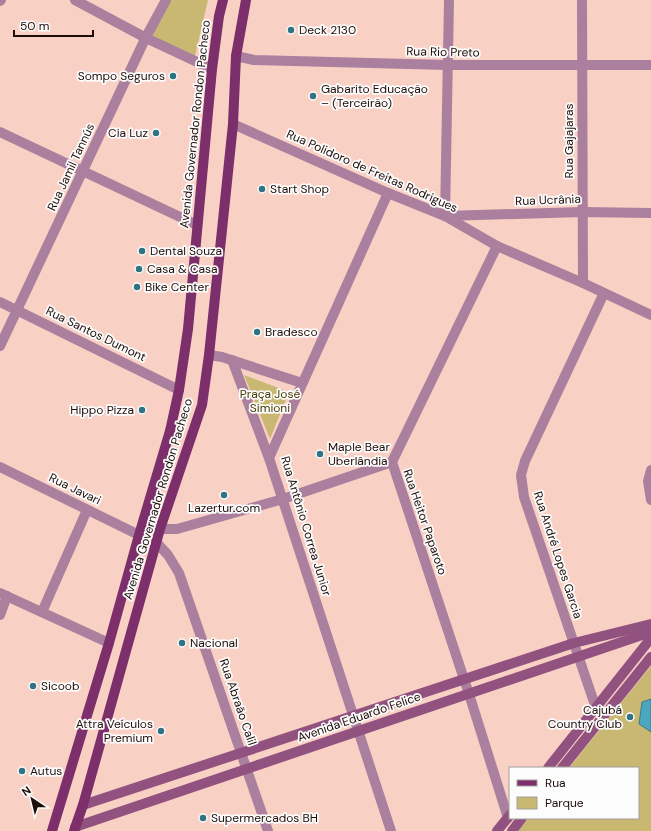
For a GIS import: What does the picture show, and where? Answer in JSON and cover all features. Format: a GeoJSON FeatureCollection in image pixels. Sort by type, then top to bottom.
{"type":"FeatureCollection","features":[{"type":"Feature","properties":{"kind":"main road","name":"Avenida Governador Rondon Pacheco"},"geometry":{"type":"LineString","coordinates":[[52,831],[109,643],[170,431],[180,390],[188,329],[212,69],[219,16],[223,0]]}},
{"type":"Feature","properties":{"kind":"main road","name":"Avenida Governador Rondon Pacheco"},"geometry":{"type":"LineString","coordinates":[[75,829],[156,542],[202,405],[209,355],[233,124],[236,56],[246,0]]}},
{"type":"Feature","properties":{"kind":"street"},"geometry":{"type":"LineString","coordinates":[[75,0],[212,69]]}},
{"type":"Feature","properties":{"kind":"street","name":"Rua Jamil Tannús"},"geometry":{"type":"LineString","coordinates":[[0,346],[146,37],[166,0]]}},
{"type":"Feature","properties":{"kind":"street"},"geometry":{"type":"LineString","coordinates":[[445,216],[449,0]]}},
{"type":"Feature","properties":{"kind":"street","name":"Rua Gajajaras"},"geometry":{"type":"LineString","coordinates":[[582,0],[583,283]]}},
{"type":"Feature","properties":{"kind":"street","name":"Rua Rio Preto"},"geometry":{"type":"LineString","coordinates":[[236,56],[254,60],[448,65],[651,65]]}},
{"type":"Feature","properties":{"kind":"street","name":"Rua Polidoro de Freitas Rodrigues"},"geometry":{"type":"LineString","coordinates":[[233,124],[388,193],[445,216],[497,246],[583,283],[651,315]]}},
{"type":"Feature","properties":{"kind":"street"},"geometry":{"type":"LineString","coordinates":[[0,132],[197,225]]}},
{"type":"Feature","properties":{"kind":"street","name":"Rua Antônio Correa Junior"},"geometry":{"type":"LineString","coordinates":[[388,193],[269,458],[391,831]]}},
{"type":"Feature","properties":{"kind":"street","name":"Rua Ucrânia"},"geometry":{"type":"LineString","coordinates":[[445,216],[582,212],[651,213]]}},
{"type":"Feature","properties":{"kind":"street","name":"Rua Heitor Paparoto"},"geometry":{"type":"LineString","coordinates":[[497,246],[392,462],[509,817]]}},
{"type":"Feature","properties":{"kind":"street","name":"Rua André Lopes Garcia"},"geometry":{"type":"LineString","coordinates":[[602,718],[596,708],[524,497],[521,474],[525,461],[604,293]]}},
{"type":"Feature","properties":{"kind":"street","name":"Rua Santos Dumont"},"geometry":{"type":"LineString","coordinates":[[0,302],[180,390]]}},
{"type":"Feature","properties":{"kind":"street"},"geometry":{"type":"LineString","coordinates":[[209,355],[222,357],[302,382]]}},
{"type":"Feature","properties":{"kind":"street"},"geometry":{"type":"LineString","coordinates":[[232,360],[269,458]]}},
{"type":"Feature","properties":{"kind":"street"},"geometry":{"type":"LineString","coordinates":[[160,529],[178,530],[283,499],[392,462]]}},
{"type":"Feature","properties":{"kind":"street","name":"Rua Javari"},"geometry":{"type":"LineString","coordinates":[[0,468],[139,535]]}},
{"type":"Feature","properties":{"kind":"street"},"geometry":{"type":"LineString","coordinates":[[651,470],[648,480],[651,500]]}},
{"type":"Feature","properties":{"kind":"street"},"geometry":{"type":"LineString","coordinates":[[42,612],[87,510]]}},
{"type":"Feature","properties":{"kind":"street","name":"Rua Abraão Calil"},"geometry":{"type":"LineString","coordinates":[[156,542],[168,555],[179,573],[268,831]]}},
{"type":"Feature","properties":{"kind":"street"},"geometry":{"type":"LineString","coordinates":[[0,615],[4,594],[109,643]]}},
{"type":"Feature","properties":{"kind":"street","name":"Avenida Eduardo Felice"},"geometry":{"type":"LineString","coordinates":[[83,805],[574,643],[651,624]]}},
{"type":"Feature","properties":{"kind":"street","name":"Avenida Eduardo Felice"},"geometry":{"type":"LineString","coordinates":[[75,829],[163,797],[651,632]]}},
{"type":"Feature","properties":{"kind":"street"},"geometry":{"type":"LineString","coordinates":[[549,767],[651,638]]}},
{"type":"Feature","properties":{"kind":"street"},"geometry":{"type":"LineString","coordinates":[[563,767],[651,657]]}},
{"type":"Feature","properties":{"kind":"street"},"geometry":{"type":"LineString","coordinates":[[157,780],[163,797]]}},
{"type":"Feature","properties":{"kind":"street"},"geometry":{"type":"LineString","coordinates":[[497,831],[509,817]]}},
{"type":"Feature","properties":{"kind":"street"},"geometry":{"type":"LineString","coordinates":[[512,831],[521,819]]}},
{"type":"Feature","properties":{"kind":"green space"},"geometry":{"type":"Polygon","coordinates":[[[166,0],[208,0],[194,60],[146,38],[166,0]]]}},
{"type":"Feature","properties":{"kind":"green space","name":"Praça José Simioni"},"geometry":{"type":"Polygon","coordinates":[[[244,375],[289,392],[270,439],[244,375]]]}},
{"type":"Feature","properties":{"kind":"green space","name":"Cajubá Country Club"},"geometry":{"type":"Polygon","coordinates":[[[651,666],[651,831],[518,831],[528,819],[639,819],[639,767],[570,767],[651,666]]]}},
{"type":"Feature","properties":{"kind":"water"},"geometry":{"type":"Polygon","coordinates":[[[651,699],[651,732],[639,724],[642,702],[651,699]]]}},
{"type":"Feature","properties":{"kind":"place","name":"Deck 2130"},"geometry":{"type":"Point","coordinates":[291,30]}},
{"type":"Feature","properties":{"kind":"place","name":"Sompo Seguros"},"geometry":{"type":"Point","coordinates":[173,76]}},
{"type":"Feature","properties":{"kind":"place","name":"Gabarito Educação – (Terceirão)"},"geometry":{"type":"Point","coordinates":[313,96]}},
{"type":"Feature","properties":{"kind":"place","name":"Cia Luz"},"geometry":{"type":"Point","coordinates":[156,133]}},
{"type":"Feature","properties":{"kind":"place","name":"Start Shop"},"geometry":{"type":"Point","coordinates":[262,189]}},
{"type":"Feature","properties":{"kind":"place","name":"Dental Souza"},"geometry":{"type":"Point","coordinates":[142,251]}},
{"type":"Feature","properties":{"kind":"place","name":"Casa & Casa"},"geometry":{"type":"Point","coordinates":[139,269]}},
{"type":"Feature","properties":{"kind":"place","name":"Bike Center"},"geometry":{"type":"Point","coordinates":[137,287]}},
{"type":"Feature","properties":{"kind":"place","name":"Bradesco"},"geometry":{"type":"Point","coordinates":[257,332]}},
{"type":"Feature","properties":{"kind":"place","name":"Hippo Pizza"},"geometry":{"type":"Point","coordinates":[142,410]}},
{"type":"Feature","properties":{"kind":"place","name":"Maple Bear Uberlândia"},"geometry":{"type":"Point","coordinates":[320,454]}},
{"type":"Feature","properties":{"kind":"place","name":"Lazertur.com"},"geometry":{"type":"Point","coordinates":[224,495]}},
{"type":"Feature","properties":{"kind":"place","name":"Nacional"},"geometry":{"type":"Point","coordinates":[182,643]}},
{"type":"Feature","properties":{"kind":"place","name":"Sicoob"},"geometry":{"type":"Point","coordinates":[33,686]}},
{"type":"Feature","properties":{"kind":"place","name":"Cajubá Country Club"},"geometry":{"type":"Point","coordinates":[630,717]}},
{"type":"Feature","properties":{"kind":"place","name":"Attra Veículos Premium"},"geometry":{"type":"Point","coordinates":[161,731]}},
{"type":"Feature","properties":{"kind":"place","name":"Autus"},"geometry":{"type":"Point","coordinates":[22,771]}},
{"type":"Feature","properties":{"kind":"place","name":"Supermercados BH"},"geometry":{"type":"Point","coordinates":[203,818]}}]}
